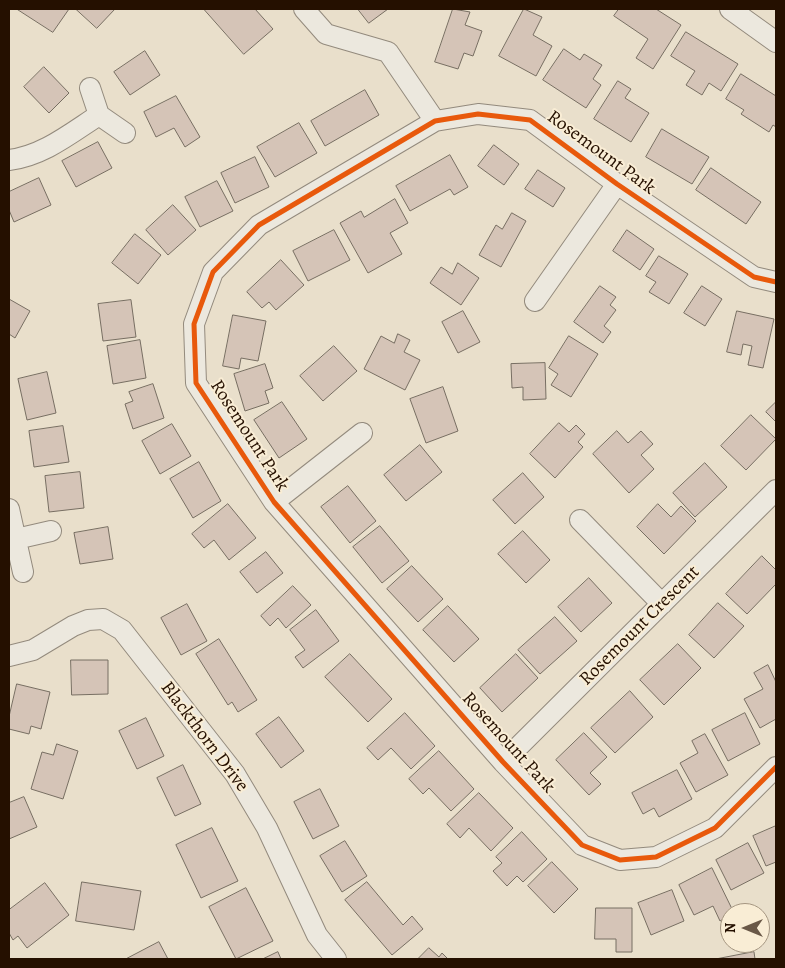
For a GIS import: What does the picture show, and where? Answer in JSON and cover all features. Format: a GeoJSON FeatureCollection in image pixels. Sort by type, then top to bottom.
{"type":"FeatureCollection","features":[{"type":"Feature","properties":{"kind":"street"},"geometry":{"type":"LineString","coordinates":[[304,9],[326,34],[388,52],[435,121]]}},
{"type":"Feature","properties":{"kind":"street"},"geometry":{"type":"LineString","coordinates":[[730,9],[776,42]]}},
{"type":"Feature","properties":{"kind":"street"},"geometry":{"type":"LineString","coordinates":[[90,88],[99,115],[125,134]]}},
{"type":"Feature","properties":{"kind":"street","name":"Rosemount Park"},"geometry":{"type":"LineString","coordinates":[[776,282],[754,277],[617,184],[530,120],[478,114],[435,121],[259,225],[213,272],[194,324],[196,383],[274,502],[503,762],[582,845],[620,860],[656,857],[715,828],[776,767]]}},
{"type":"Feature","properties":{"kind":"street"},"geometry":{"type":"LineString","coordinates":[[9,160],[21,158],[45,149],[99,115]]}},
{"type":"Feature","properties":{"kind":"street"},"geometry":{"type":"LineString","coordinates":[[535,301],[617,184]]}},
{"type":"Feature","properties":{"kind":"street"},"geometry":{"type":"LineString","coordinates":[[274,502],[362,433]]}},
{"type":"Feature","properties":{"kind":"street","name":"Rosemount Crescent"},"geometry":{"type":"LineString","coordinates":[[503,762],[776,490]]}},
{"type":"Feature","properties":{"kind":"street"},"geometry":{"type":"LineString","coordinates":[[9,509],[23,572]]}},
{"type":"Feature","properties":{"kind":"street"},"geometry":{"type":"LineString","coordinates":[[580,520],[662,604]]}},
{"type":"Feature","properties":{"kind":"street"},"geometry":{"type":"LineString","coordinates":[[16,539],[51,532]]}},
{"type":"Feature","properties":{"kind":"street","name":"Blackthorn Drive"},"geometry":{"type":"LineString","coordinates":[[9,656],[33,650],[72,626],[88,620],[103,619],[122,630],[235,774],[267,828],[317,935],[336,959]]}},
{"type":"Feature","properties":{"kind":"building"},"geometry":{"type":"Polygon","coordinates":[[[17,9],[69,9],[53,32],[17,9]]]}},
{"type":"Feature","properties":{"kind":"building"},"geometry":{"type":"Polygon","coordinates":[[[76,9],[115,9],[97,28],[76,9]]]}},
{"type":"Feature","properties":{"kind":"building"},"geometry":{"type":"Polygon","coordinates":[[[204,9],[255,9],[273,29],[244,54],[204,9]]]}},
{"type":"Feature","properties":{"kind":"building"},"geometry":{"type":"Polygon","coordinates":[[[358,9],[388,9],[369,23],[358,9]]]}},
{"type":"Feature","properties":{"kind":"building"},"geometry":{"type":"Polygon","coordinates":[[[453,9],[470,12],[465,25],[482,31],[473,56],[464,53],[458,69],[435,62],[453,9]]]}},
{"type":"Feature","properties":{"kind":"building"},"geometry":{"type":"Polygon","coordinates":[[[524,9],[542,17],[533,35],[552,46],[536,76],[499,56],[524,9]]]}},
{"type":"Feature","properties":{"kind":"building"},"geometry":{"type":"Polygon","coordinates":[[[619,9],[656,9],[681,25],[653,69],[636,58],[648,39],[614,16],[619,9]]]}},
{"type":"Feature","properties":{"kind":"building"},"geometry":{"type":"Polygon","coordinates":[[[686,32],[738,64],[721,91],[709,83],[702,95],[686,85],[695,71],[671,56],[686,32]]]}},
{"type":"Feature","properties":{"kind":"building"},"geometry":{"type":"Polygon","coordinates":[[[564,49],[580,60],[584,54],[602,65],[593,79],[601,85],[586,108],[543,80],[564,49]]]}},
{"type":"Feature","properties":{"kind":"building"},"geometry":{"type":"Polygon","coordinates":[[[145,51],[160,75],[130,95],[114,72],[145,51]]]}},
{"type":"Feature","properties":{"kind":"building"},"geometry":{"type":"Polygon","coordinates":[[[44,67],[69,93],[49,113],[24,87],[44,67]]]}},
{"type":"Feature","properties":{"kind":"building"},"geometry":{"type":"Polygon","coordinates":[[[741,74],[776,96],[776,127],[773,125],[769,132],[741,114],[744,110],[726,99],[741,74]]]}},
{"type":"Feature","properties":{"kind":"building"},"geometry":{"type":"Polygon","coordinates":[[[618,81],[631,89],[625,98],[649,113],[631,142],[594,119],[618,81]]]}},
{"type":"Feature","properties":{"kind":"building"},"geometry":{"type":"Polygon","coordinates":[[[365,90],[379,115],[325,146],[311,121],[365,90]]]}},
{"type":"Feature","properties":{"kind":"building"},"geometry":{"type":"Polygon","coordinates":[[[176,96],[200,137],[185,147],[174,128],[156,137],[144,112],[176,96]]]}},
{"type":"Feature","properties":{"kind":"building"},"geometry":{"type":"Polygon","coordinates":[[[299,123],[317,153],[275,177],[257,147],[299,123]]]}},
{"type":"Feature","properties":{"kind":"building"},"geometry":{"type":"Polygon","coordinates":[[[662,129],[709,157],[692,184],[646,157],[662,129]]]}},
{"type":"Feature","properties":{"kind":"building"},"geometry":{"type":"Polygon","coordinates":[[[98,142],[112,168],[76,187],[62,161],[98,142]]]}},
{"type":"Feature","properties":{"kind":"building"},"geometry":{"type":"Polygon","coordinates":[[[494,145],[519,164],[504,185],[478,166],[494,145]]]}},
{"type":"Feature","properties":{"kind":"building"},"geometry":{"type":"Polygon","coordinates":[[[450,155],[468,187],[454,195],[450,189],[410,211],[396,186],[450,155]]]}},
{"type":"Feature","properties":{"kind":"building"},"geometry":{"type":"Polygon","coordinates":[[[255,157],[269,187],[235,203],[221,173],[255,157]]]}},
{"type":"Feature","properties":{"kind":"building"},"geometry":{"type":"Polygon","coordinates":[[[711,168],[761,202],[746,224],[696,190],[711,168]]]}},
{"type":"Feature","properties":{"kind":"building"},"geometry":{"type":"Polygon","coordinates":[[[538,170],[565,188],[553,207],[525,189],[538,170]]]}},
{"type":"Feature","properties":{"kind":"building"},"geometry":{"type":"Polygon","coordinates":[[[39,178],[51,205],[14,222],[9,210],[9,192],[39,178]]]}},
{"type":"Feature","properties":{"kind":"building"},"geometry":{"type":"Polygon","coordinates":[[[217,181],[233,211],[200,227],[185,197],[217,181]]]}},
{"type":"Feature","properties":{"kind":"building"},"geometry":{"type":"Polygon","coordinates":[[[395,199],[408,223],[390,233],[402,254],[368,273],[340,223],[361,211],[364,217],[395,199]]]}},
{"type":"Feature","properties":{"kind":"building"},"geometry":{"type":"Polygon","coordinates":[[[173,205],[196,230],[168,255],[146,230],[173,205]]]}},
{"type":"Feature","properties":{"kind":"building"},"geometry":{"type":"Polygon","coordinates":[[[512,213],[526,221],[501,267],[479,255],[496,225],[502,229],[512,213]]]}},
{"type":"Feature","properties":{"kind":"building"},"geometry":{"type":"Polygon","coordinates":[[[334,230],[350,260],[308,281],[293,251],[334,230]]]}},
{"type":"Feature","properties":{"kind":"building"},"geometry":{"type":"Polygon","coordinates":[[[627,230],[654,249],[640,270],[613,251],[627,230]]]}},
{"type":"Feature","properties":{"kind":"building"},"geometry":{"type":"Polygon","coordinates":[[[135,234],[161,255],[138,284],[112,263],[135,234]]]}},
{"type":"Feature","properties":{"kind":"building"},"geometry":{"type":"Polygon","coordinates":[[[659,256],[688,274],[669,304],[649,292],[656,282],[646,276],[659,256]]]}},
{"type":"Feature","properties":{"kind":"building"},"geometry":{"type":"Polygon","coordinates":[[[281,260],[304,285],[276,310],[269,302],[262,308],[247,292],[281,260]]]}},
{"type":"Feature","properties":{"kind":"building"},"geometry":{"type":"Polygon","coordinates":[[[458,263],[479,278],[461,305],[430,283],[441,267],[452,274],[458,263]]]}},
{"type":"Feature","properties":{"kind":"building"},"geometry":{"type":"Polygon","coordinates":[[[600,286],[616,297],[610,305],[616,310],[604,326],[611,332],[603,343],[574,322],[600,286]]]}},
{"type":"Feature","properties":{"kind":"building"},"geometry":{"type":"Polygon","coordinates":[[[702,286],[722,299],[705,326],[684,313],[702,286]]]}},
{"type":"Feature","properties":{"kind":"building"},"geometry":{"type":"Polygon","coordinates":[[[9,299],[30,311],[15,338],[9,334],[9,299]]]}},
{"type":"Feature","properties":{"kind":"building"},"geometry":{"type":"Polygon","coordinates":[[[131,300],[136,337],[103,341],[98,304],[131,300]]]}},
{"type":"Feature","properties":{"kind":"building"},"geometry":{"type":"Polygon","coordinates":[[[463,311],[480,342],[458,353],[442,322],[463,311]]]}},
{"type":"Feature","properties":{"kind":"building"},"geometry":{"type":"Polygon","coordinates":[[[737,311],[774,319],[763,368],[748,365],[752,346],[743,344],[741,355],[727,352],[737,311]]]}},
{"type":"Feature","properties":{"kind":"building"},"geometry":{"type":"Polygon","coordinates":[[[233,315],[266,321],[258,361],[241,358],[239,369],[223,366],[233,315]]]}},
{"type":"Feature","properties":{"kind":"building"},"geometry":{"type":"Polygon","coordinates":[[[398,334],[410,340],[404,352],[420,360],[405,390],[364,369],[381,336],[394,343],[398,334]]]}},
{"type":"Feature","properties":{"kind":"building"},"geometry":{"type":"Polygon","coordinates":[[[569,336],[598,354],[571,397],[551,385],[558,374],[549,368],[569,336]]]}},
{"type":"Feature","properties":{"kind":"building"},"geometry":{"type":"Polygon","coordinates":[[[140,340],[146,378],[113,384],[107,346],[140,340]]]}},
{"type":"Feature","properties":{"kind":"building"},"geometry":{"type":"Polygon","coordinates":[[[334,346],[357,371],[323,401],[300,376],[334,346]]]}},
{"type":"Feature","properties":{"kind":"building"},"geometry":{"type":"Polygon","coordinates":[[[545,363],[546,399],[523,400],[523,387],[512,388],[511,364],[545,363]]]}},
{"type":"Feature","properties":{"kind":"building"},"geometry":{"type":"Polygon","coordinates":[[[265,364],[273,388],[265,391],[269,403],[245,411],[234,374],[265,364]]]}},
{"type":"Feature","properties":{"kind":"building"},"geometry":{"type":"Polygon","coordinates":[[[47,372],[56,413],[27,420],[18,379],[47,372]]]}},
{"type":"Feature","properties":{"kind":"building"},"geometry":{"type":"Polygon","coordinates":[[[153,384],[164,418],[133,429],[125,404],[133,401],[129,392],[153,384]]]}},
{"type":"Feature","properties":{"kind":"building"},"geometry":{"type":"Polygon","coordinates":[[[443,387],[458,431],[426,443],[410,399],[443,387]]]}},
{"type":"Feature","properties":{"kind":"building"},"geometry":{"type":"Polygon","coordinates":[[[282,402],[307,439],[279,458],[254,420],[282,402]]]}},
{"type":"Feature","properties":{"kind":"building"},"geometry":{"type":"Polygon","coordinates":[[[776,402],[776,422],[766,412],[776,402]]]}},
{"type":"Feature","properties":{"kind":"building"},"geometry":{"type":"Polygon","coordinates":[[[751,415],[776,439],[746,470],[721,446],[751,415]]]}},
{"type":"Feature","properties":{"kind":"building"},"geometry":{"type":"Polygon","coordinates":[[[559,423],[569,432],[576,425],[585,434],[578,442],[583,447],[555,478],[530,454],[559,423]]]}},
{"type":"Feature","properties":{"kind":"building"},"geometry":{"type":"Polygon","coordinates":[[[172,424],[191,456],[160,474],[142,441],[172,424]]]}},
{"type":"Feature","properties":{"kind":"building"},"geometry":{"type":"Polygon","coordinates":[[[63,426],[69,462],[34,467],[29,431],[63,426]]]}},
{"type":"Feature","properties":{"kind":"building"},"geometry":{"type":"Polygon","coordinates":[[[617,431],[628,443],[641,431],[653,444],[641,455],[654,469],[629,493],[593,454],[617,431]]]}},
{"type":"Feature","properties":{"kind":"building"},"geometry":{"type":"Polygon","coordinates":[[[420,445],[442,472],[406,501],[384,475],[420,445]]]}},
{"type":"Feature","properties":{"kind":"building"},"geometry":{"type":"Polygon","coordinates":[[[199,462],[221,501],[193,518],[170,479],[199,462]]]}},
{"type":"Feature","properties":{"kind":"building"},"geometry":{"type":"Polygon","coordinates":[[[705,463],[727,487],[695,517],[673,493],[705,463]]]}},
{"type":"Feature","properties":{"kind":"building"},"geometry":{"type":"Polygon","coordinates":[[[80,472],[84,508],[49,512],[45,476],[80,472]]]}},
{"type":"Feature","properties":{"kind":"building"},"geometry":{"type":"Polygon","coordinates":[[[523,473],[544,497],[515,524],[493,500],[523,473]]]}},
{"type":"Feature","properties":{"kind":"building"},"geometry":{"type":"Polygon","coordinates":[[[348,486],[376,521],[350,543],[321,507],[348,486]]]}},
{"type":"Feature","properties":{"kind":"building"},"geometry":{"type":"Polygon","coordinates":[[[228,504],[256,538],[229,560],[214,540],[204,548],[192,534],[228,504]]]}},
{"type":"Feature","properties":{"kind":"building"},"geometry":{"type":"Polygon","coordinates":[[[658,504],[671,517],[681,506],[696,521],[664,554],[637,527],[658,504]]]}},
{"type":"Feature","properties":{"kind":"building"},"geometry":{"type":"Polygon","coordinates":[[[380,526],[409,561],[382,583],[353,547],[380,526]]]}},
{"type":"Feature","properties":{"kind":"building"},"geometry":{"type":"Polygon","coordinates":[[[108,527],[113,559],[80,564],[74,533],[108,527]]]}},
{"type":"Feature","properties":{"kind":"building"},"geometry":{"type":"Polygon","coordinates":[[[523,531],[550,560],[526,583],[498,554],[523,531]]]}},
{"type":"Feature","properties":{"kind":"building"},"geometry":{"type":"Polygon","coordinates":[[[266,552],[283,573],[257,593],[240,572],[266,552]]]}},
{"type":"Feature","properties":{"kind":"building"},"geometry":{"type":"Polygon","coordinates":[[[762,556],[776,570],[776,584],[747,614],[726,594],[762,556]]]}},
{"type":"Feature","properties":{"kind":"building"},"geometry":{"type":"Polygon","coordinates":[[[412,566],[443,599],[418,622],[387,589],[412,566]]]}},
{"type":"Feature","properties":{"kind":"building"},"geometry":{"type":"Polygon","coordinates":[[[589,578],[612,603],[581,632],[558,607],[589,578]]]}},
{"type":"Feature","properties":{"kind":"building"},"geometry":{"type":"Polygon","coordinates":[[[293,586],[311,605],[286,628],[278,618],[270,626],[261,616],[293,586]]]}},
{"type":"Feature","properties":{"kind":"building"},"geometry":{"type":"Polygon","coordinates":[[[718,603],[744,626],[714,658],[689,635],[718,603]]]}},
{"type":"Feature","properties":{"kind":"building"},"geometry":{"type":"Polygon","coordinates":[[[187,604],[207,641],[181,655],[161,618],[187,604]]]}},
{"type":"Feature","properties":{"kind":"building"},"geometry":{"type":"Polygon","coordinates":[[[448,606],[479,639],[454,662],[423,630],[448,606]]]}},
{"type":"Feature","properties":{"kind":"building"},"geometry":{"type":"Polygon","coordinates":[[[316,610],[339,641],[303,668],[295,657],[305,650],[290,630],[316,610]]]}},
{"type":"Feature","properties":{"kind":"building"},"geometry":{"type":"Polygon","coordinates":[[[555,617],[577,641],[540,674],[518,650],[555,617]]]}},
{"type":"Feature","properties":{"kind":"building"},"geometry":{"type":"Polygon","coordinates":[[[219,639],[257,700],[238,712],[232,702],[228,705],[196,654],[219,639]]]}},
{"type":"Feature","properties":{"kind":"building"},"geometry":{"type":"Polygon","coordinates":[[[678,644],[701,668],[664,705],[640,680],[678,644]]]}},
{"type":"Feature","properties":{"kind":"building"},"geometry":{"type":"Polygon","coordinates":[[[350,654],[392,699],[368,722],[325,677],[350,654]]]}},
{"type":"Feature","properties":{"kind":"building"},"geometry":{"type":"Polygon","coordinates":[[[516,654],[538,678],[502,712],[480,688],[516,654]]]}},
{"type":"Feature","properties":{"kind":"building"},"geometry":{"type":"Polygon","coordinates":[[[71,660],[108,660],[108,694],[72,695],[71,660]]]}},
{"type":"Feature","properties":{"kind":"building"},"geometry":{"type":"Polygon","coordinates":[[[768,665],[776,682],[776,719],[760,728],[744,699],[763,689],[754,673],[768,665]]]}},
{"type":"Feature","properties":{"kind":"building"},"geometry":{"type":"Polygon","coordinates":[[[17,684],[50,692],[41,729],[31,726],[29,734],[9,729],[9,717],[17,684]]]}},
{"type":"Feature","properties":{"kind":"building"},"geometry":{"type":"Polygon","coordinates":[[[630,691],[653,717],[615,753],[591,728],[630,691]]]}},
{"type":"Feature","properties":{"kind":"building"},"geometry":{"type":"Polygon","coordinates":[[[405,713],[435,746],[411,769],[391,748],[378,760],[367,748],[405,713]]]}},
{"type":"Feature","properties":{"kind":"building"},"geometry":{"type":"Polygon","coordinates":[[[745,713],[760,744],[728,761],[712,730],[745,713]]]}},
{"type":"Feature","properties":{"kind":"building"},"geometry":{"type":"Polygon","coordinates":[[[279,717],[304,751],[281,768],[256,734],[279,717]]]}},
{"type":"Feature","properties":{"kind":"building"},"geometry":{"type":"Polygon","coordinates":[[[146,718],[164,756],[137,769],[119,731],[146,718]]]}},
{"type":"Feature","properties":{"kind":"building"},"geometry":{"type":"Polygon","coordinates":[[[584,733],[607,757],[590,773],[601,784],[589,795],[556,760],[584,733]]]}},
{"type":"Feature","properties":{"kind":"building"},"geometry":{"type":"Polygon","coordinates":[[[705,734],[728,775],[696,792],[680,763],[698,753],[692,741],[705,734]]]}},
{"type":"Feature","properties":{"kind":"building"},"geometry":{"type":"Polygon","coordinates":[[[57,744],[78,751],[63,799],[31,789],[42,752],[53,755],[57,744]]]}},
{"type":"Feature","properties":{"kind":"building"},"geometry":{"type":"Polygon","coordinates":[[[439,751],[474,789],[451,811],[429,788],[423,794],[409,779],[439,751]]]}},
{"type":"Feature","properties":{"kind":"building"},"geometry":{"type":"Polygon","coordinates":[[[183,765],[201,804],[175,816],[157,778],[183,765]]]}},
{"type":"Feature","properties":{"kind":"building"},"geometry":{"type":"Polygon","coordinates":[[[677,770],[692,799],[659,817],[654,808],[643,814],[632,793],[677,770]]]}},
{"type":"Feature","properties":{"kind":"building"},"geometry":{"type":"Polygon","coordinates":[[[320,789],[339,826],[313,839],[294,802],[320,789]]]}},
{"type":"Feature","properties":{"kind":"building"},"geometry":{"type":"Polygon","coordinates":[[[479,793],[513,828],[491,851],[469,828],[460,838],[447,824],[479,793]]]}},
{"type":"Feature","properties":{"kind":"building"},"geometry":{"type":"Polygon","coordinates":[[[24,797],[37,827],[9,839],[9,803],[24,797]]]}},
{"type":"Feature","properties":{"kind":"building"},"geometry":{"type":"Polygon","coordinates":[[[776,826],[776,862],[766,866],[753,836],[776,826]]]}},
{"type":"Feature","properties":{"kind":"building"},"geometry":{"type":"Polygon","coordinates":[[[212,828],[238,881],[201,898],[176,845],[212,828]]]}},
{"type":"Feature","properties":{"kind":"building"},"geometry":{"type":"Polygon","coordinates":[[[522,832],[547,859],[523,882],[517,876],[507,886],[493,871],[502,863],[496,857],[522,832]]]}},
{"type":"Feature","properties":{"kind":"building"},"geometry":{"type":"Polygon","coordinates":[[[345,841],[367,876],[342,892],[320,856],[345,841]]]}},
{"type":"Feature","properties":{"kind":"building"},"geometry":{"type":"Polygon","coordinates":[[[748,843],[764,873],[731,890],[716,860],[748,843]]]}},
{"type":"Feature","properties":{"kind":"building"},"geometry":{"type":"Polygon","coordinates":[[[552,862],[578,889],[554,913],[528,886],[552,862]]]}},
{"type":"Feature","properties":{"kind":"building"},"geometry":{"type":"Polygon","coordinates":[[[712,868],[729,903],[720,903],[720,921],[713,906],[694,915],[679,885],[712,868]]]}},
{"type":"Feature","properties":{"kind":"building"},"geometry":{"type":"Polygon","coordinates":[[[82,882],[141,891],[134,930],[76,921],[82,882]]]}},
{"type":"Feature","properties":{"kind":"building"},"geometry":{"type":"Polygon","coordinates":[[[367,882],[403,925],[412,916],[423,929],[392,955],[345,900],[367,882]]]}},
{"type":"Feature","properties":{"kind":"building"},"geometry":{"type":"Polygon","coordinates":[[[45,883],[69,915],[27,948],[18,936],[13,940],[9,933],[9,910],[45,883]]]}},
{"type":"Feature","properties":{"kind":"building"},"geometry":{"type":"Polygon","coordinates":[[[246,888],[273,941],[236,959],[209,907],[246,888]]]}},
{"type":"Feature","properties":{"kind":"building"},"geometry":{"type":"Polygon","coordinates":[[[672,890],[684,921],[651,935],[638,903],[672,890]]]}},
{"type":"Feature","properties":{"kind":"building"},"geometry":{"type":"Polygon","coordinates":[[[596,908],[632,908],[632,952],[616,952],[616,939],[595,939],[596,908]]]}},
{"type":"Feature","properties":{"kind":"building"},"geometry":{"type":"Polygon","coordinates":[[[159,942],[168,959],[126,959],[159,942]]]}},
{"type":"Feature","properties":{"kind":"building"},"geometry":{"type":"Polygon","coordinates":[[[429,948],[439,957],[442,953],[448,959],[418,959],[429,948]]]}},
{"type":"Feature","properties":{"kind":"building"},"geometry":{"type":"Polygon","coordinates":[[[278,952],[281,959],[263,959],[278,952]]]}},
{"type":"Feature","properties":{"kind":"building"},"geometry":{"type":"Polygon","coordinates":[[[754,953],[755,959],[716,959],[754,953]]]}},
{"type":"Feature","properties":{"kind":"cycle path"},"geometry":{"type":"LineString","coordinates":[[776,282],[754,277],[617,184],[530,120],[478,114],[435,121],[259,225],[213,272],[194,324],[196,383],[274,502],[503,762],[582,845],[620,860],[656,857],[715,828],[776,767]]}}]}
